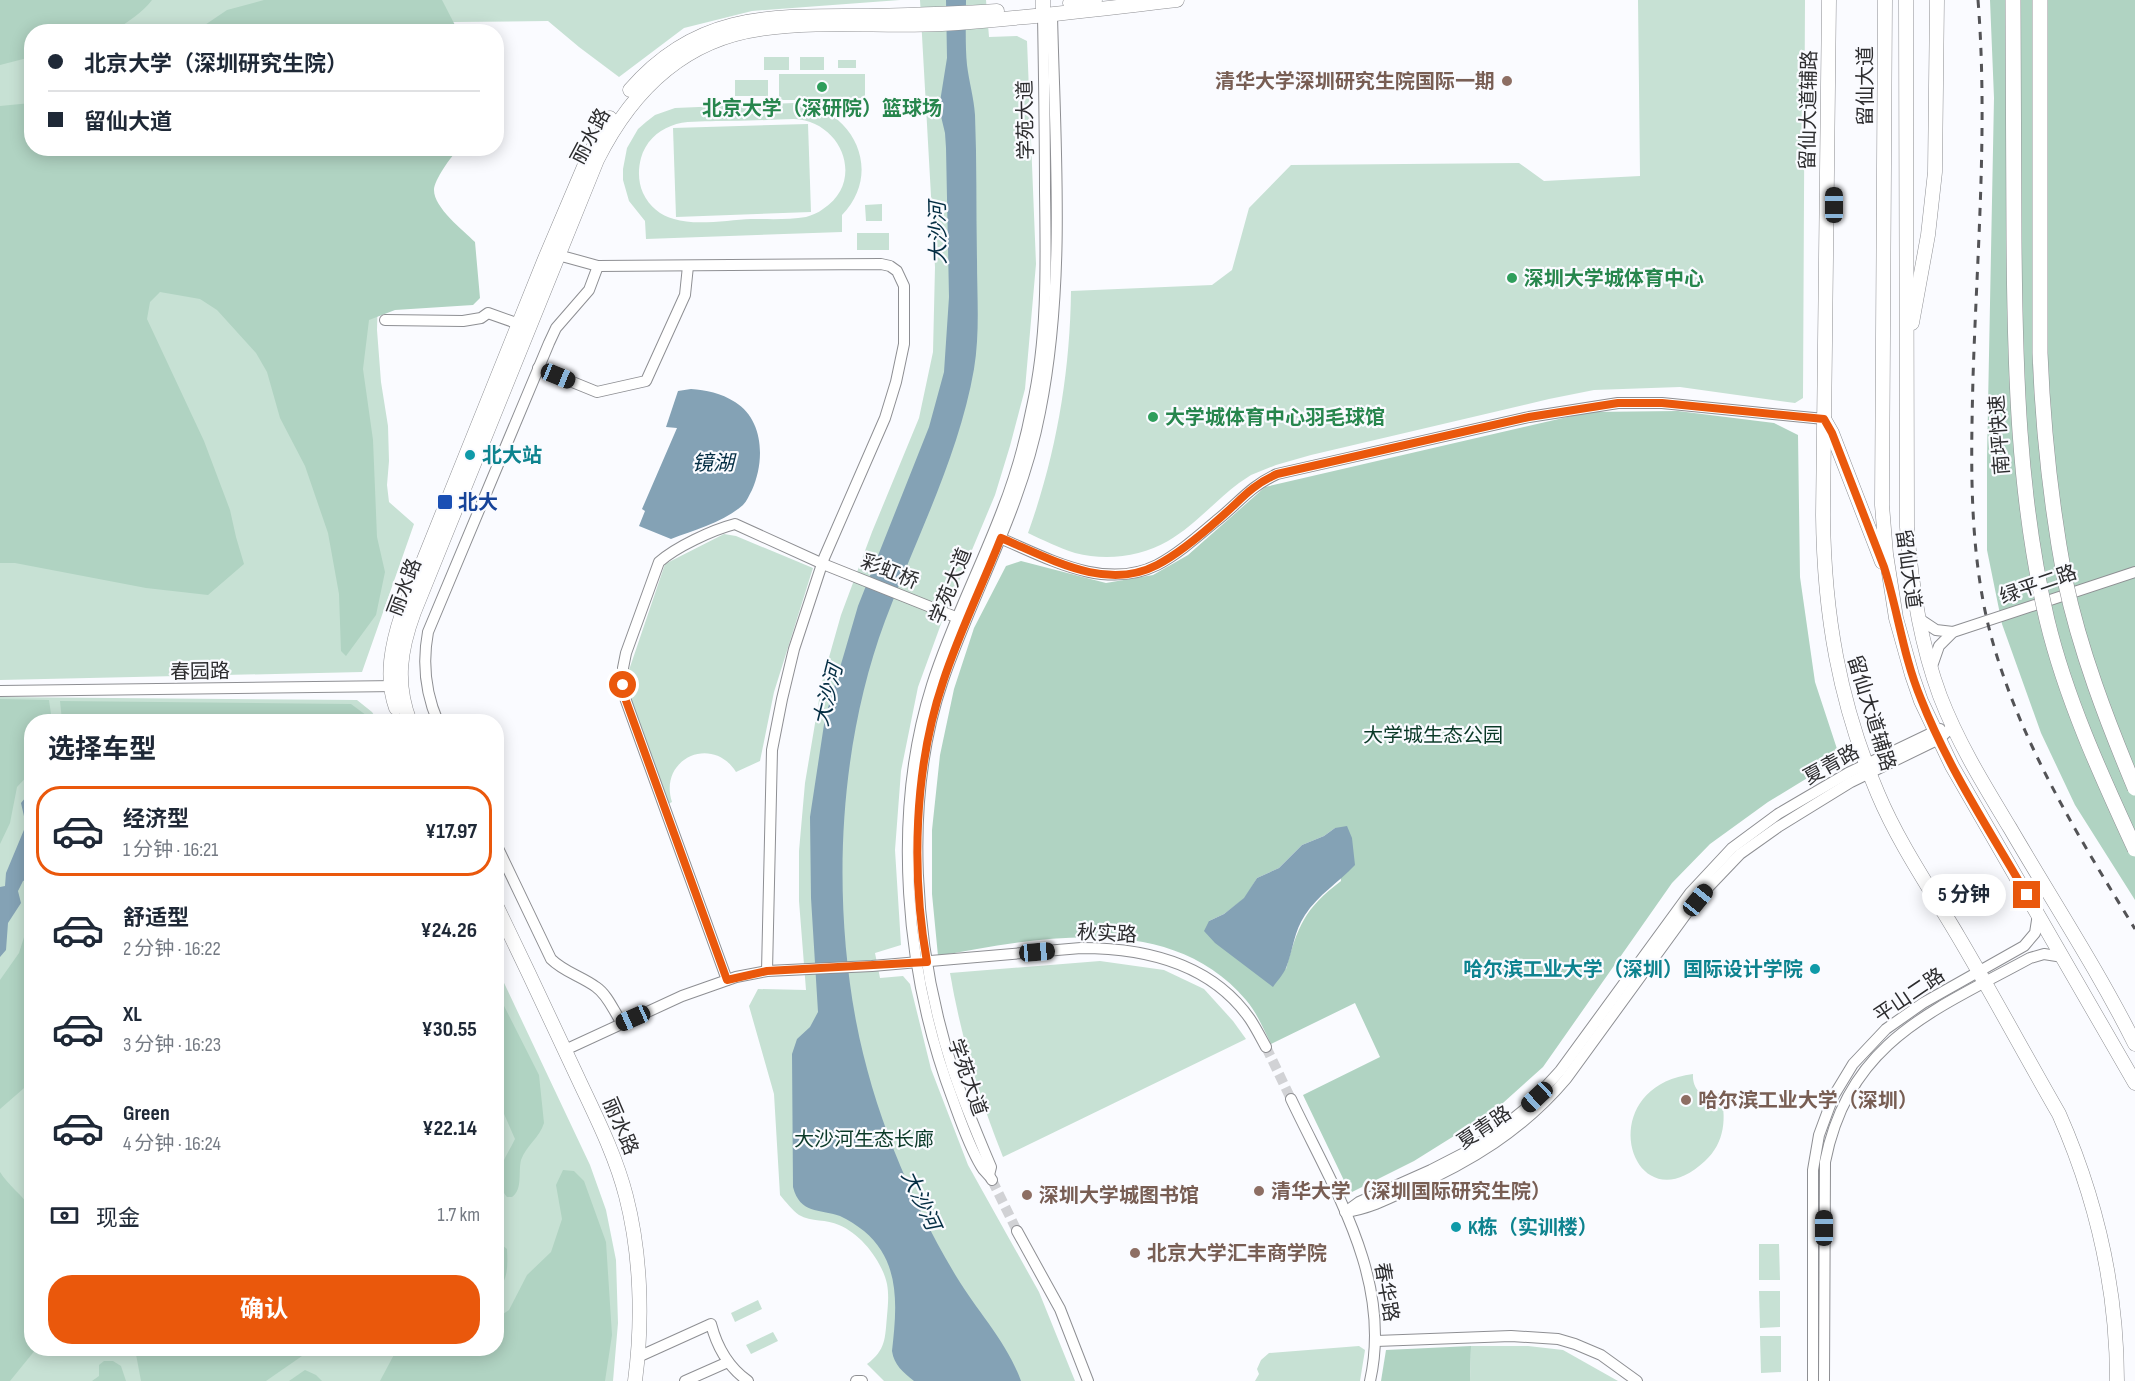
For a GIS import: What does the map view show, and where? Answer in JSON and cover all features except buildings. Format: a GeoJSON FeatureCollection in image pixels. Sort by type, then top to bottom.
{"type":"FeatureCollection","features":[{"type":"Feature","properties":{"kind":"highway","name":"南坪快速"},"geometry":{"type":"LineString","coordinates":[[2013,0],[2015,354],[2018,421],[2033,550],[2048,622],[2063,674],[2099,770],[2135,849]]}},
{"type":"Feature","properties":{"kind":"highway"},"geometry":{"type":"LineString","coordinates":[[2040,0],[2040,353],[2042,406],[2056,526],[2066,582],[2078,630],[2112,731],[2135,788]]}},
{"type":"Feature","properties":{"kind":"main road","name":"丽水路"},"geometry":{"type":"LineString","coordinates":[[407,714],[402,697],[395,686],[403,647],[414,612],[591,175],[611,133],[637,96],[671,65],[697,50],[722,39],[761,28],[1010,15],[1095,0]]}},
{"type":"Feature","properties":{"kind":"main road","name":"丽水路"},"geometry":{"type":"LineString","coordinates":[[1047,7],[1177,0]]}},
{"type":"Feature","properties":{"kind":"main road","name":"留仙大道辅路"},"geometry":{"type":"LineString","coordinates":[[1828,0],[1823,541],[1829,622],[1838,674],[1892,823],[2065,1109],[2091,1175],[2104,1217],[2117,1278],[2124,1333],[2126,1381]]}},
{"type":"Feature","properties":{"kind":"main road","name":"留仙大道辅路"},"geometry":{"type":"LineString","coordinates":[[1836,0],[1832,537],[1837,620],[1871,767]]}},
{"type":"Feature","properties":{"kind":"main road","name":"留仙大道"},"geometry":{"type":"LineString","coordinates":[[1885,0],[1882,505],[1890,586],[1896,618],[1912,675],[1952,766],[2135,1083]]}},
{"type":"Feature","properties":{"kind":"main road","name":"留仙大道"},"geometry":{"type":"LineString","coordinates":[[1906,0],[1907,527],[1918,618],[1931,669],[1968,758],[2109,995],[2135,1044]]}},
{"type":"Feature","properties":{"kind":"main road"},"geometry":{"type":"LineString","coordinates":[[1906,376],[1935,172],[1937,0]]}},
{"type":"Feature","properties":{"kind":"main road","name":"丽水路"},"geometry":{"type":"LineString","coordinates":[[399,714],[390,663],[398,627],[519,324],[598,136],[632,88],[661,60],[708,33],[737,23],[800,16],[920,20]]}},
{"type":"Feature","properties":{"kind":"main road"},"geometry":{"type":"LineString","coordinates":[[1824,419],[1832,433],[1890,586]]}},
{"type":"Feature","properties":{"kind":"main road","name":"丽水路"},"geometry":{"type":"LineString","coordinates":[[504,922],[607,1142],[626,1196],[638,1276],[636,1381]]}},
{"type":"Feature","properties":{"kind":"main road","name":"丽水路"},"geometry":{"type":"LineString","coordinates":[[504,942],[597,1136],[619,1199],[626,1236],[631,1287],[631,1342],[627,1381]]}},
{"type":"Feature","properties":{"kind":"main road","name":"留仙大道辅路"},"geometry":{"type":"LineString","coordinates":[[1985,975],[2059,1114],[2087,1188],[2109,1282],[2117,1381]]}},
{"type":"Feature","properties":{"kind":"street","name":"学苑大道"},"geometry":{"type":"LineString","coordinates":[[991,1178],[983,1170],[972,1150],[947,1086],[931,1029],[909,885],[909,843],[912,794],[929,696],[958,618],[1019,494],[1033,444],[1046,379],[1053,324],[1056,246],[1047,7]]}},
{"type":"Feature","properties":{"kind":"street"},"geometry":{"type":"LineString","coordinates":[[558,255],[598,266],[881,264],[890,266],[901,276],[905,299],[904,344],[896,382],[885,418],[823,564],[794,649],[772,750],[767,971]]}},
{"type":"Feature","properties":{"kind":"street"},"geometry":{"type":"LineString","coordinates":[[435,714],[424,671],[428,632],[556,328],[584,296],[598,266]]}},
{"type":"Feature","properties":{"kind":"street"},"geometry":{"type":"LineString","coordinates":[[538,368],[597,392],[646,381],[685,295],[688,266]]}},
{"type":"Feature","properties":{"kind":"street"},"geometry":{"type":"LineString","coordinates":[[385,320],[463,321],[481,318],[488,313],[519,324]]}},
{"type":"Feature","properties":{"kind":"street"},"geometry":{"type":"LineString","coordinates":[[997,537],[1075,568],[1120,575],[1158,565],[1186,546],[1259,482],[1277,474],[1529,417],[1618,403],[1662,403],[1824,419]]}},
{"type":"Feature","properties":{"kind":"street","name":"彩虹桥"},"geometry":{"type":"LineString","coordinates":[[727,980],[625,698],[623,668],[626,653],[659,562],[668,554],[735,524],[823,564],[958,618]]}},
{"type":"Feature","properties":{"kind":"street","name":"学苑大道"},"geometry":{"type":"LineString","coordinates":[[922,962],[918,843],[920,801],[929,738],[937,700],[946,673],[997,537]]}},
{"type":"Feature","properties":{"kind":"street","name":"绿平二路"},"geometry":{"type":"LineString","coordinates":[[1953,632],[2135,572]]}},
{"type":"Feature","properties":{"kind":"street"},"geometry":{"type":"LineString","coordinates":[[1918,618],[1936,630],[1953,632]]}},
{"type":"Feature","properties":{"kind":"street"},"geometry":{"type":"LineString","coordinates":[[1931,669],[1940,646],[1953,632]]}},
{"type":"Feature","properties":{"kind":"street","name":"春园路"},"geometry":{"type":"LineString","coordinates":[[0,691],[395,686]]}},
{"type":"Feature","properties":{"kind":"street","name":"夏青路"},"geometry":{"type":"LineString","coordinates":[[1345,1212],[1359,1202],[1466,1152],[1524,1110],[1560,1071],[1690,893],[1721,858],[1744,838],[1778,814],[1953,726]]}},
{"type":"Feature","properties":{"kind":"street"},"geometry":{"type":"LineString","coordinates":[[504,861],[551,959],[561,968],[597,987],[622,1023]]}},
{"type":"Feature","properties":{"kind":"street","name":"平山二路"},"geometry":{"type":"LineString","coordinates":[[1824,1381],[1823,1184],[1830,1136],[1838,1113],[1854,1083],[1880,1051],[1930,1012],[2031,940],[2038,914]]}},
{"type":"Feature","properties":{"kind":"street","name":"秋实路"},"geometry":{"type":"LineString","coordinates":[[565,1050],[682,996],[727,980],[767,971],[872,966],[1081,948],[1112,948],[1163,957],[1186,966],[1233,999],[1250,1019],[1266,1047]]}},
{"type":"Feature","properties":{"kind":"street","name":"平山二路"},"geometry":{"type":"LineString","coordinates":[[1813,1381],[1813,1170],[1824,1117],[1842,1081],[1869,1046],[1904,1015],[1985,975],[2037,955],[2052,954],[2063,957]]}},
{"type":"Feature","properties":{"kind":"street"},"geometry":{"type":"LineString","coordinates":[[1291,1099],[1345,1212]]}},
{"type":"Feature","properties":{"kind":"street","name":"春华路"},"geometry":{"type":"LineString","coordinates":[[1345,1212],[1357,1239],[1371,1286],[1376,1341],[1370,1381]]}},
{"type":"Feature","properties":{"kind":"street"},"geometry":{"type":"LineString","coordinates":[[1017,1231],[1060,1309],[1088,1381]]}},
{"type":"Feature","properties":{"kind":"street"},"geometry":{"type":"LineString","coordinates":[[638,1357],[711,1324],[717,1344],[735,1377],[748,1381]]}},
{"type":"Feature","properties":{"kind":"street"},"geometry":{"type":"LineString","coordinates":[[1376,1341],[1511,1336],[1558,1339],[1601,1355],[1637,1381]]}},
{"type":"Feature","properties":{"kind":"street"},"geometry":{"type":"LineString","coordinates":[[685,1381],[728,1362]]}},
{"type":"Feature","properties":{"kind":"street"},"geometry":{"type":"LineString","coordinates":[[856,1381],[862,1381]]}},
{"type":"Feature","properties":{"kind":"green space"},"geometry":{"type":"Polygon","coordinates":[[[0,0],[900,0],[752,11],[684,28],[619,77],[548,21],[452,22],[445,24],[24,24],[24,156],[51,156],[378,293],[377,330],[381,382],[388,426],[389,502],[414,524],[362,672],[0,680],[0,0]]]}},
{"type":"Feature","properties":{"kind":"green space"},"geometry":{"type":"Polygon","coordinates":[[[0,0],[152,0],[124,24],[24,24],[24,59],[0,65],[0,0]]]}},
{"type":"Feature","properties":{"kind":"green space"},"geometry":{"type":"Polygon","coordinates":[[[264,0],[442,0],[454,24],[206,24],[227,10],[264,0]]]}},
{"type":"Feature","properties":{"kind":"green space","name":"大沙河生态长廊"},"geometry":{"type":"Polygon","coordinates":[[[920,0],[986,0],[989,37],[1017,36],[1027,41],[1036,264],[1025,389],[1010,446],[995,495],[941,624],[918,687],[901,771],[895,850],[901,945],[875,953],[880,978],[903,976],[910,984],[931,1069],[968,1165],[1039,1292],[1075,1381],[884,1381],[867,1364],[878,1354],[885,1337],[888,1308],[887,1284],[875,1258],[855,1235],[834,1223],[799,1215],[780,1195],[774,1094],[749,1006],[758,989],[806,990],[799,901],[799,851],[805,783],[822,682],[841,615],[919,418],[933,352],[935,267],[920,0]]]}},
{"type":"Feature","properties":{"kind":"green space","name":"深圳大学城体育中心"},"geometry":{"type":"Polygon","coordinates":[[[1638,0],[1805,0],[1803,398],[1795,403],[1680,387],[1594,390],[1276,465],[1251,475],[1230,490],[1187,528],[1168,541],[1146,551],[1123,556],[1099,557],[1063,549],[1028,533],[1038,504],[1060,414],[1068,353],[1071,291],[1212,285],[1232,270],[1249,208],[1291,165],[1519,163],[1544,181],[1640,176],[1638,0]]]}},
{"type":"Feature","properties":{"kind":"green space"},"geometry":{"type":"Polygon","coordinates":[[[1990,0],[2135,0],[2135,900],[2075,805],[2041,733],[2002,624],[1987,550],[1994,98],[1990,0]]]}},
{"type":"Feature","properties":{"kind":"green space"},"geometry":{"type":"Polygon","coordinates":[[[764,57],[789,57],[789,70],[764,70],[764,57]]]}},
{"type":"Feature","properties":{"kind":"green space"},"geometry":{"type":"Polygon","coordinates":[[[800,57],[824,57],[824,70],[800,70],[800,57]]]}},
{"type":"Feature","properties":{"kind":"green space"},"geometry":{"type":"Polygon","coordinates":[[[838,60],[856,60],[856,68],[838,68],[838,60]]]}},
{"type":"Feature","properties":{"kind":"green space","name":"北京大学（深研院）篮球场"},"geometry":{"type":"Polygon","coordinates":[[[779,74],[865,74],[865,100],[779,100],[779,74]]]}},
{"type":"Feature","properties":{"kind":"green space"},"geometry":{"type":"Polygon","coordinates":[[[735,80],[768,80],[768,96],[735,96],[735,80]]]}},
{"type":"Feature","properties":{"kind":"green space"},"geometry":{"type":"Polygon","coordinates":[[[794,103],[814,107],[832,116],[846,128],[856,144],[861,161],[861,179],[855,198],[842,215],[842,232],[646,239],[645,221],[629,201],[623,180],[627,148],[638,129],[646,122],[655,115],[675,108],[794,103]],[[794,119],[699,121],[671,126],[652,138],[645,147],[640,162],[639,176],[643,193],[660,213],[682,221],[793,219],[815,214],[836,197],[843,183],[845,169],[843,154],[836,141],[825,130],[811,122],[794,119]]]}},
{"type":"Feature","properties":{"kind":"green space"},"geometry":{"type":"Polygon","coordinates":[[[24,104],[24,156],[452,156],[435,186],[435,197],[444,211],[475,242],[480,298],[473,305],[395,310],[369,320],[363,369],[373,440],[377,537],[385,572],[376,615],[346,656],[341,651],[339,594],[328,533],[305,466],[280,418],[267,372],[256,353],[217,310],[200,299],[160,292],[150,302],[147,319],[204,441],[230,510],[244,564],[208,595],[146,588],[15,563],[0,563],[0,106],[24,104]]]}},
{"type":"Feature","properties":{"kind":"green space"},"geometry":{"type":"Polygon","coordinates":[[[808,124],[811,212],[676,217],[673,128],[808,124]]]}},
{"type":"Feature","properties":{"kind":"green space"},"geometry":{"type":"Polygon","coordinates":[[[882,204],[882,221],[866,221],[865,205],[882,204]]]}},
{"type":"Feature","properties":{"kind":"green space"},"geometry":{"type":"Polygon","coordinates":[[[857,233],[889,233],[889,250],[857,250],[857,233]]]}},
{"type":"Feature","properties":{"kind":"green space","name":"大学城生态公园"},"geometry":{"type":"Polygon","coordinates":[[[1678,411],[1774,423],[1798,435],[1800,577],[1815,682],[1840,758],[1768,802],[1710,844],[1672,883],[1543,1067],[1494,1111],[1414,1161],[1350,1193],[1303,1095],[1380,1057],[1355,1003],[1271,1044],[1250,1005],[1215,972],[1180,953],[1142,942],[1101,937],[1059,938],[938,956],[932,894],[932,830],[940,755],[954,689],[974,628],[1006,566],[1021,561],[1106,583],[1153,575],[1188,555],[1265,487],[1589,412],[1678,411]],[[1335,828],[1324,836],[1302,845],[1279,868],[1257,878],[1245,898],[1224,914],[1209,921],[1286,969],[1294,941],[1304,919],[1318,901],[1341,881],[1335,828]]]}},
{"type":"Feature","properties":{"kind":"green space"},"geometry":{"type":"Polygon","coordinates":[[[724,534],[736,536],[813,568],[774,692],[760,761],[736,772],[726,761],[714,755],[702,753],[690,757],[680,764],[673,774],[670,787],[672,802],[668,804],[630,701],[629,670],[665,564],[724,534]]]}},
{"type":"Feature","properties":{"kind":"green space"},"geometry":{"type":"Polygon","coordinates":[[[0,697],[357,700],[373,714],[24,714],[24,1356],[504,1356],[504,983],[590,1165],[606,1210],[616,1260],[618,1323],[613,1381],[0,1381],[0,697]]]}},
{"type":"Feature","properties":{"kind":"green space"},"geometry":{"type":"Polygon","coordinates":[[[0,699],[49,700],[51,714],[24,714],[24,780],[17,787],[10,823],[0,844],[0,699]]]}},
{"type":"Feature","properties":{"kind":"green space"},"geometry":{"type":"Polygon","coordinates":[[[60,701],[351,704],[365,714],[61,714],[60,701]]]}},
{"type":"Feature","properties":{"kind":"green space"},"geometry":{"type":"Polygon","coordinates":[[[24,937],[24,1088],[0,1109],[0,980],[19,953],[24,937]]]}},
{"type":"Feature","properties":{"kind":"green space"},"geometry":{"type":"Polygon","coordinates":[[[1100,961],[1164,970],[1204,989],[1246,1039],[1003,1157],[972,1067],[950,973],[1100,961]]]}},
{"type":"Feature","properties":{"kind":"green space"},"geometry":{"type":"Polygon","coordinates":[[[504,1006],[539,1075],[544,1123],[521,1160],[518,1190],[512,1197],[507,1197],[504,1192],[504,1160],[515,1139],[504,1114],[504,1006]]]}},
{"type":"Feature","properties":{"kind":"green space"},"geometry":{"type":"Polygon","coordinates":[[[1693,1074],[1693,1080],[1700,1093],[1709,1096],[1720,1093],[1724,1120],[1720,1138],[1712,1154],[1705,1161],[1679,1178],[1658,1178],[1641,1167],[1632,1148],[1631,1125],[1640,1103],[1660,1084],[1693,1074]]]}},
{"type":"Feature","properties":{"kind":"green space"},"geometry":{"type":"Polygon","coordinates":[[[563,1170],[574,1171],[584,1181],[606,1242],[612,1335],[605,1381],[380,1381],[393,1356],[504,1356],[504,1313],[509,1310],[527,1275],[551,1252],[562,1219],[556,1185],[563,1170]]]}},
{"type":"Feature","properties":{"kind":"green space"},"geometry":{"type":"Polygon","coordinates":[[[0,1172],[24,1199],[24,1356],[30,1356],[10,1381],[0,1381],[0,1172]]]}},
{"type":"Feature","properties":{"kind":"green space"},"geometry":{"type":"Polygon","coordinates":[[[1759,1244],[1779,1244],[1780,1280],[1759,1280],[1759,1244]]]}},
{"type":"Feature","properties":{"kind":"green space"},"geometry":{"type":"Polygon","coordinates":[[[504,1247],[507,1249],[504,1280],[504,1247]]]}},
{"type":"Feature","properties":{"kind":"green space"},"geometry":{"type":"Polygon","coordinates":[[[1759,1291],[1780,1291],[1780,1327],[1760,1328],[1759,1291]]]}},
{"type":"Feature","properties":{"kind":"green space"},"geometry":{"type":"Polygon","coordinates":[[[758,1300],[762,1309],[735,1322],[731,1313],[758,1300]]]}},
{"type":"Feature","properties":{"kind":"green space"},"geometry":{"type":"Polygon","coordinates":[[[773,1332],[778,1341],[751,1354],[746,1345],[773,1332]]]}},
{"type":"Feature","properties":{"kind":"green space"},"geometry":{"type":"Polygon","coordinates":[[[1760,1336],[1781,1336],[1781,1372],[1761,1373],[1760,1336]]]}},
{"type":"Feature","properties":{"kind":"green space"},"geometry":{"type":"Polygon","coordinates":[[[1359,1346],[1365,1350],[1360,1381],[1255,1381],[1259,1374],[1257,1369],[1261,1360],[1269,1353],[1359,1346]]]}},
{"type":"Feature","properties":{"kind":"green space"},"geometry":{"type":"Polygon","coordinates":[[[1471,1346],[1528,1346],[1563,1350],[1618,1381],[1470,1381],[1471,1346]]]}},
{"type":"Feature","properties":{"kind":"green space"},"geometry":{"type":"Polygon","coordinates":[[[1471,1346],[1470,1381],[1381,1381],[1386,1350],[1471,1346]]]}},
{"type":"Feature","properties":{"kind":"green space"},"geometry":{"type":"Polygon","coordinates":[[[136,1356],[302,1356],[266,1381],[141,1381],[136,1356]]]}},
{"type":"Feature","properties":{"kind":"green space"},"geometry":{"type":"Polygon","coordinates":[[[104,1361],[113,1361],[121,1366],[126,1381],[92,1381],[99,1376],[99,1365],[104,1361]]]}},
{"type":"Feature","properties":{"kind":"green space"},"geometry":{"type":"Polygon","coordinates":[[[305,1370],[316,1375],[322,1381],[289,1381],[305,1370]]]}},
{"type":"Feature","properties":{"kind":"water"},"geometry":{"type":"Polygon","coordinates":[[[946,0],[966,0],[966,57],[976,133],[978,314],[976,355],[958,433],[936,496],[885,621],[870,668],[858,718],[849,768],[844,819],[842,870],[844,922],[848,972],[863,1054],[872,1088],[895,1153],[939,1247],[964,1289],[1008,1353],[1021,1381],[914,1381],[910,1378],[893,1356],[894,1286],[885,1257],[864,1231],[840,1216],[805,1206],[796,1196],[793,1187],[792,1054],[797,1039],[810,1027],[818,1012],[811,898],[810,817],[825,718],[858,606],[929,427],[944,372],[949,297],[946,148],[939,108],[947,58],[946,0]]]}},
{"type":"Feature","properties":{"kind":"water","name":"镜湖"},"geometry":{"type":"Polygon","coordinates":[[[691,389],[719,394],[745,410],[757,430],[759,467],[752,490],[743,505],[718,521],[671,539],[639,526],[645,511],[642,509],[677,428],[666,427],[678,391],[691,389]]]}},
{"type":"Feature","properties":{"kind":"water"},"geometry":{"type":"Polygon","coordinates":[[[24,799],[24,816],[21,803],[24,799]]]}},
{"type":"Feature","properties":{"kind":"water"},"geometry":{"type":"Polygon","coordinates":[[[1347,826],[1352,838],[1355,865],[1316,901],[1305,915],[1296,934],[1286,968],[1273,987],[1215,943],[1204,931],[1209,921],[1224,914],[1244,898],[1257,878],[1279,868],[1302,845],[1324,836],[1335,828],[1347,826]]]}},
{"type":"Feature","properties":{"kind":"water"},"geometry":{"type":"Polygon","coordinates":[[[24,830],[24,881],[18,891],[21,903],[8,923],[6,950],[0,957],[0,887],[5,886],[6,873],[24,830]]]}},
{"type":"Feature","properties":{"kind":"tunnel"},"geometry":{"type":"LineString","coordinates":[[1266,1047],[1291,1099]]}},
{"type":"Feature","properties":{"kind":"tunnel"},"geometry":{"type":"LineString","coordinates":[[992,1180],[1017,1231]]}},
{"type":"Feature","properties":{"kind":"railway"},"geometry":{"type":"LineString","coordinates":[[1978,0],[1982,142],[1973,378],[1972,499],[1981,590],[1999,662],[2030,742],[2069,818],[2135,929]]}},
{"type":"Feature","properties":{"kind":"place","name":"清华大学深圳研究生院国际一期"},"geometry":{"type":"Point","coordinates":[1507,81]}},
{"type":"Feature","properties":{"kind":"place","name":"北京大学（深研院）篮球场"},"geometry":{"type":"Point","coordinates":[822,87]}},
{"type":"Feature","properties":{"kind":"place","name":"深圳大学城体育中心"},"geometry":{"type":"Point","coordinates":[1512,278]}},
{"type":"Feature","properties":{"kind":"place","name":"大学城体育中心羽毛球馆"},"geometry":{"type":"Point","coordinates":[1153,417]}},
{"type":"Feature","properties":{"kind":"place","name":"北大站"},"geometry":{"type":"Point","coordinates":[470,455]}},
{"type":"Feature","properties":{"kind":"place","name":"北大"},"geometry":{"type":"Point","coordinates":[445,502]}},
{"type":"Feature","properties":{"kind":"place","name":"哈尔滨工业大学（深圳）国际设计学院"},"geometry":{"type":"Point","coordinates":[1815,969]}},
{"type":"Feature","properties":{"kind":"place","name":"哈尔滨工业大学（深圳）"},"geometry":{"type":"Point","coordinates":[1686,1100]}},
{"type":"Feature","properties":{"kind":"place","name":"清华大学（深圳国际研究生院）"},"geometry":{"type":"Point","coordinates":[1259,1191]}},
{"type":"Feature","properties":{"kind":"place","name":"深圳大学城图书馆"},"geometry":{"type":"Point","coordinates":[1027,1195]}},
{"type":"Feature","properties":{"kind":"place","name":"K栋（实训楼）"},"geometry":{"type":"Point","coordinates":[1456,1227]}},
{"type":"Feature","properties":{"kind":"place","name":"北京大学汇丰商学院"},"geometry":{"type":"Point","coordinates":[1135,1253]}},
{"type":"Feature","properties":{"kind":"route"},"geometry":{"type":"LineString","coordinates":[[623,685],[625,698],[727,980],[767,971],[927,962],[918,863],[923,774],[942,682],[1001,538],[1075,568],[1120,575],[1158,565],[1186,546],[1259,482],[1277,474],[1529,417],[1618,403],[1662,403],[1824,419],[1832,433],[1884,567],[1903,646],[1921,701],[1952,766],[2027,895]]}},
{"type":"Feature","properties":{"kind":"water label","name":"大沙河"},"geometry":{"type":"Point","coordinates":[938,233]}},
{"type":"Feature","properties":{"kind":"water label","name":"大沙河"},"geometry":{"type":"Point","coordinates":[828,695]}},
{"type":"Feature","properties":{"kind":"water label","name":"大沙河"},"geometry":{"type":"Point","coordinates":[921,1200]}}]}
